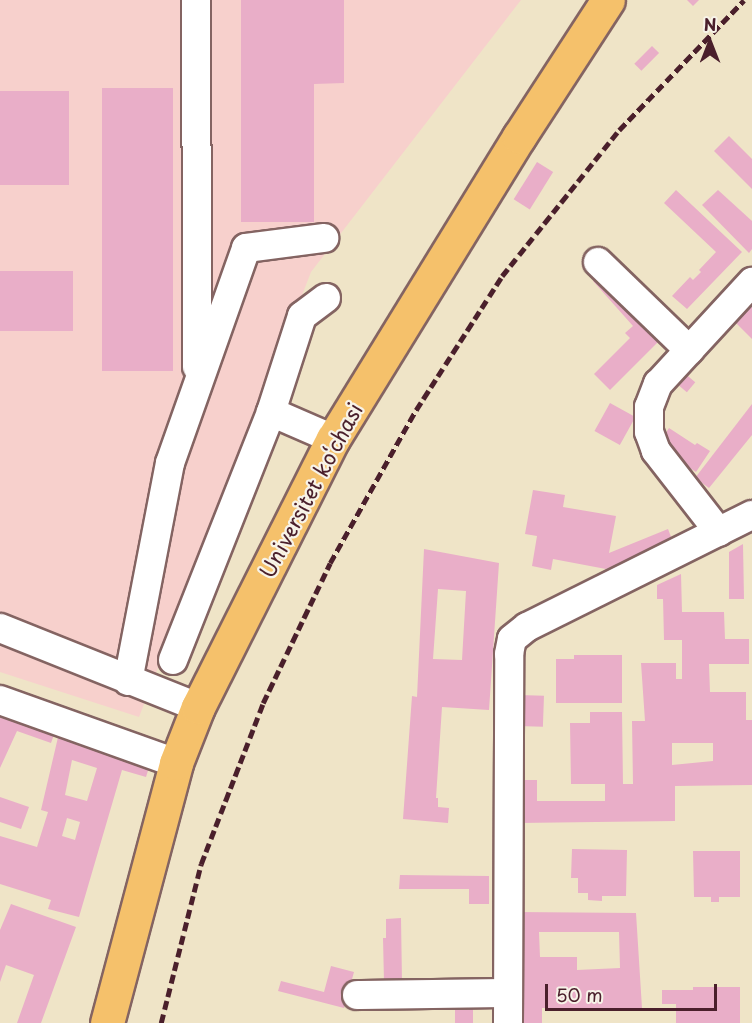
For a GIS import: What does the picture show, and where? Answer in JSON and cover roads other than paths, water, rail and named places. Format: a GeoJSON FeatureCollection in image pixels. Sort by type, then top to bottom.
{"type":"FeatureCollection","features":[{"type":"Feature","properties":{"kind":"main road","name":"Universitet kо‘chasi"},"geometry":{"type":"LineString","coordinates":[[107,1023],[176,763],[198,707],[333,439],[519,137],[608,0]]}},
{"type":"Feature","properties":{"kind":"street"},"geometry":{"type":"LineString","coordinates":[[196,0],[197,389]]}},
{"type":"Feature","properties":{"kind":"street"},"geometry":{"type":"LineString","coordinates":[[128,681],[170,463],[246,248],[324,237]]}},
{"type":"Feature","properties":{"kind":"street"},"geometry":{"type":"LineString","coordinates":[[598,262],[689,350]]}},
{"type":"Feature","properties":{"kind":"street"},"geometry":{"type":"LineString","coordinates":[[719,532],[656,451],[649,432],[649,406],[658,384],[752,282]]}},
{"type":"Feature","properties":{"kind":"street"},"geometry":{"type":"LineString","coordinates":[[173,660],[271,412],[302,316],[326,298]]}},
{"type":"Feature","properties":{"kind":"street"},"geometry":{"type":"LineString","coordinates":[[271,412],[333,439]]}},
{"type":"Feature","properties":{"kind":"street"},"geometry":{"type":"LineString","coordinates":[[508,1023],[509,654],[512,639],[527,627],[719,532],[751,520]]}},
{"type":"Feature","properties":{"kind":"street"},"geometry":{"type":"LineString","coordinates":[[0,628],[198,707]]}},
{"type":"Feature","properties":{"kind":"street"},"geometry":{"type":"LineString","coordinates":[[0,700],[176,763]]}},
{"type":"Feature","properties":{"kind":"street"},"geometry":{"type":"LineString","coordinates":[[357,995],[508,993]]}},
{"type":"Feature","properties":{"kind":"railway"},"geometry":{"type":"LineString","coordinates":[[161,1023],[201,864],[263,703],[330,563],[416,410],[502,276],[619,130],[744,0]]}}]}
